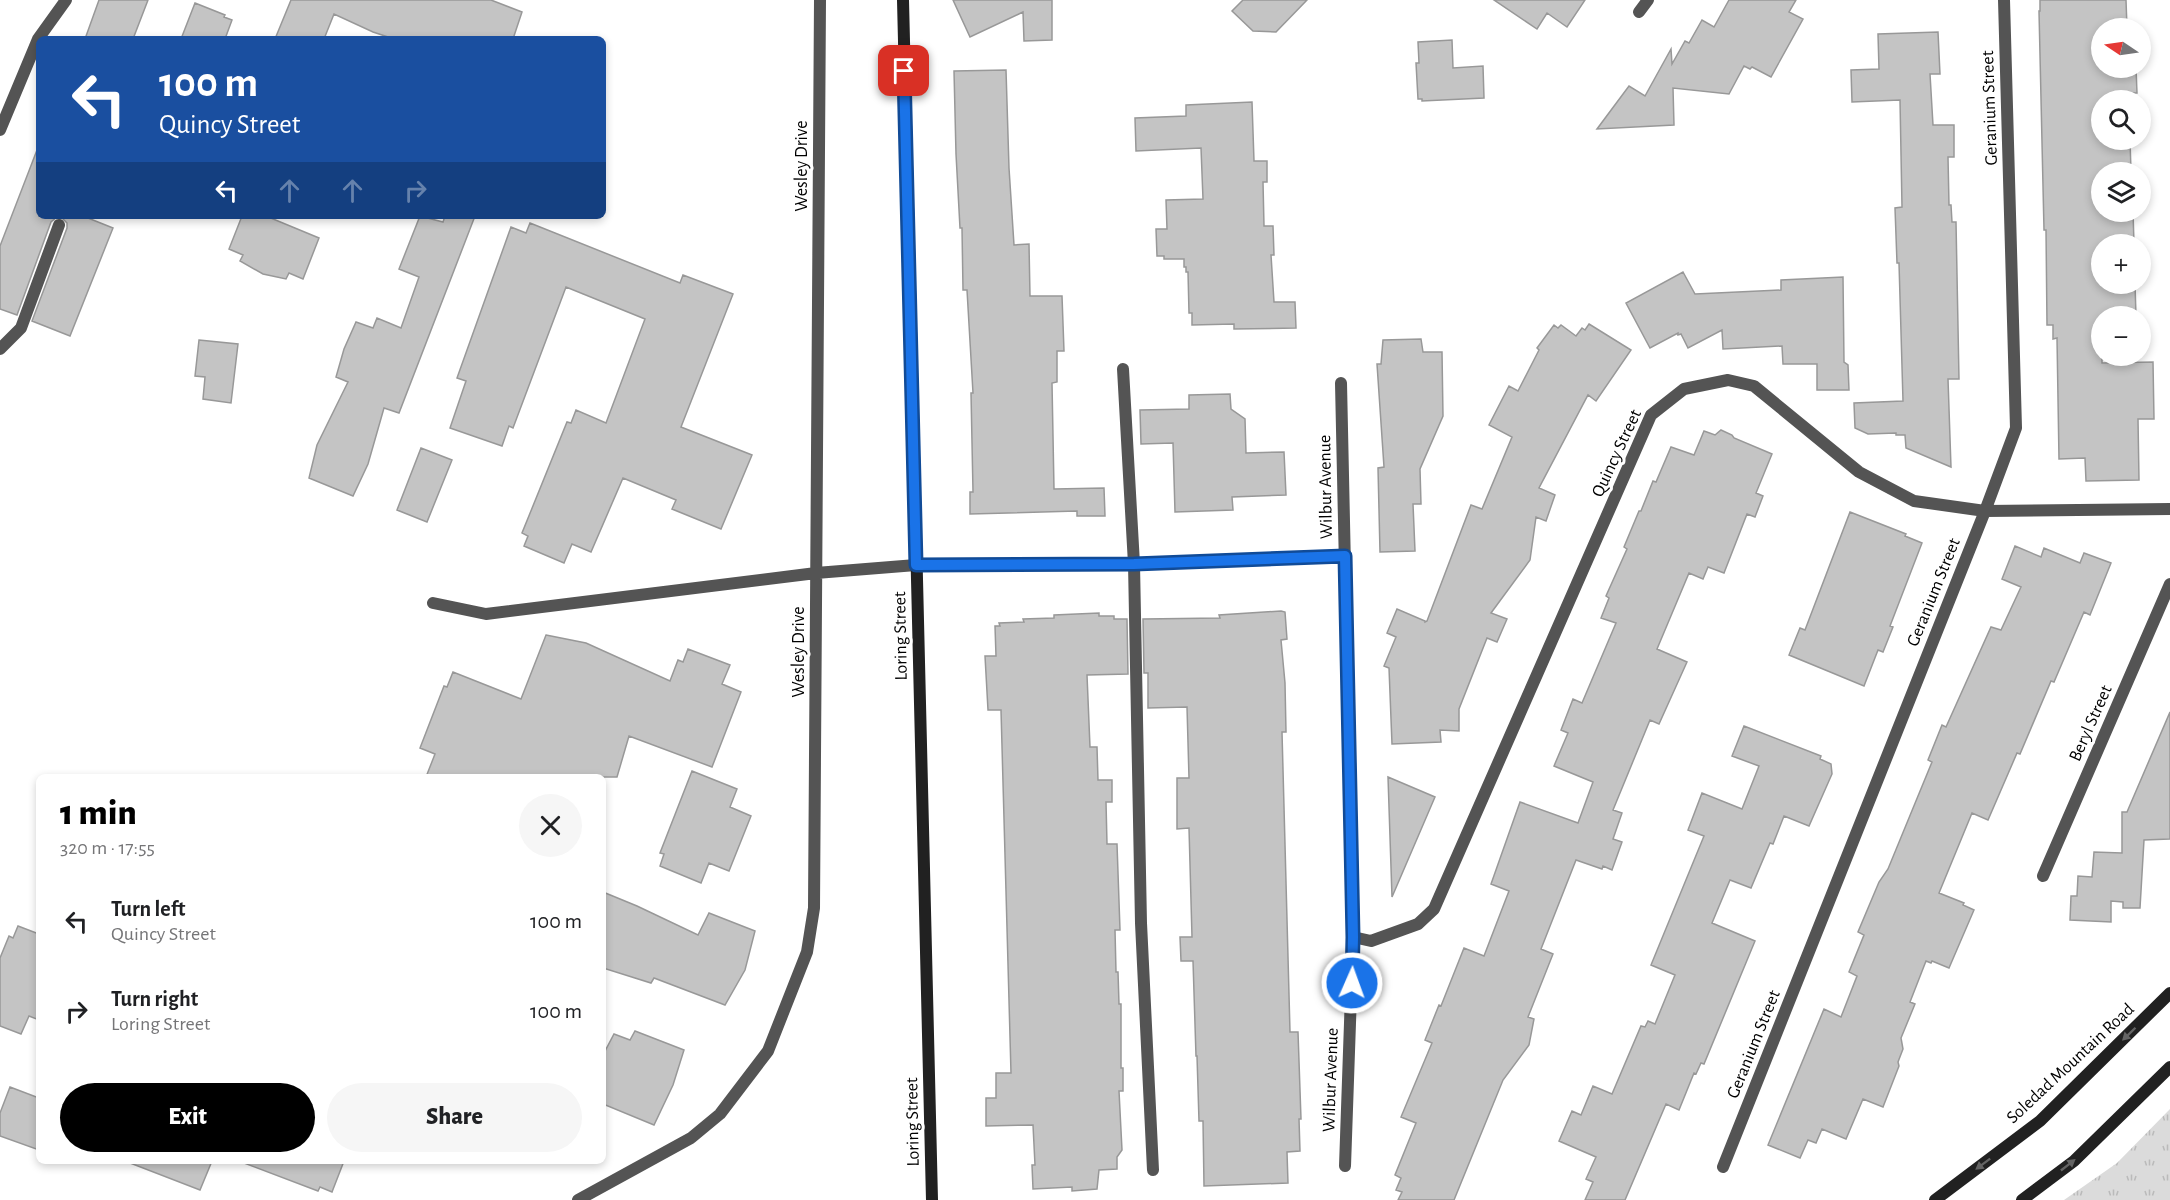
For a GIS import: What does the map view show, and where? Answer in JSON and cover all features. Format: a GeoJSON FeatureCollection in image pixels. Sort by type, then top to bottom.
{"type":"FeatureCollection","features":[{"type":"Feature","properties":{"kind":"street"},"geometry":{"type":"LineString","coordinates":[[40,36],[66,0]]}},
{"type":"Feature","properties":{"kind":"street","name":"Wesley Drive"},"geometry":{"type":"LineString","coordinates":[[578,1200],[692,1138],[720,1114],[768,1051],[807,952],[814,908],[820,0]]}},
{"type":"Feature","properties":{"kind":"street","name":"Loring Street"},"geometry":{"type":"LineString","coordinates":[[903,0],[932,1200]]}},
{"type":"Feature","properties":{"kind":"street"},"geometry":{"type":"LineString","coordinates":[[1640,12],[1648,0]]}},
{"type":"Feature","properties":{"kind":"street","name":"Geranium Street"},"geometry":{"type":"LineString","coordinates":[[1723,1167],[2016,428],[2004,0]]}},
{"type":"Feature","properties":{"kind":"street"},"geometry":{"type":"LineString","coordinates":[[0,130],[36,44]]}},
{"type":"Feature","properties":{"kind":"street"},"geometry":{"type":"LineString","coordinates":[[0,349],[21,328],[59,225]]}},
{"type":"Feature","properties":{"kind":"street"},"geometry":{"type":"LineString","coordinates":[[1123,369],[1134,564],[1141,923],[1153,1170]]}},
{"type":"Feature","properties":{"kind":"street","name":"Quincy Street"},"geometry":{"type":"LineString","coordinates":[[1353,937],[1371,941],[1418,924],[1434,909],[1651,415],[1684,389],[1728,380],[1754,386],[1858,472],[1914,501],[1985,511],[2170,509]]}},
{"type":"Feature","properties":{"kind":"street","name":"Wilbur Avenue"},"geometry":{"type":"LineString","coordinates":[[1341,383],[1353,937],[1346,1166]]}},
{"type":"Feature","properties":{"kind":"street"},"geometry":{"type":"LineString","coordinates":[[433,603],[486,614],[816,573],[916,565],[1134,564],[1345,556]]}},
{"type":"Feature","properties":{"kind":"street","name":"Beryl Street"},"geometry":{"type":"LineString","coordinates":[[2043,876],[2170,584]]}},
{"type":"Feature","properties":{"kind":"street","name":"Soledad Mountain Road"},"geometry":{"type":"LineString","coordinates":[[1935,1200],[2040,1121],[2170,993]]}},
{"type":"Feature","properties":{"kind":"street"},"geometry":{"type":"LineString","coordinates":[[2022,1200],[2074,1161],[2170,1067]]}},
{"type":"Feature","properties":{"kind":"green space"},"geometry":{"type":"Polygon","coordinates":[[[2170,1109],[2170,1200],[2064,1200],[2117,1163],[2170,1109]]]}},
{"type":"Feature","properties":{"kind":"building"},"geometry":{"type":"Polygon","coordinates":[[[99,0],[148,0],[134,36],[86,36],[99,0]]]}},
{"type":"Feature","properties":{"kind":"building"},"geometry":{"type":"Polygon","coordinates":[[[291,0],[491,0],[522,12],[514,36],[385,36],[334,14],[325,36],[276,36],[291,0]]]}},
{"type":"Feature","properties":{"kind":"building"},"geometry":{"type":"Polygon","coordinates":[[[953,0],[1052,0],[1052,40],[1024,41],[1023,12],[970,37],[953,0]]]}},
{"type":"Feature","properties":{"kind":"building"},"geometry":{"type":"Polygon","coordinates":[[[1243,0],[1307,0],[1276,32],[1253,31],[1232,11],[1243,0]]]}},
{"type":"Feature","properties":{"kind":"building"},"geometry":{"type":"Polygon","coordinates":[[[1494,0],[1585,0],[1567,27],[1547,13],[1537,29],[1494,0]]]}},
{"type":"Feature","properties":{"kind":"building"},"geometry":{"type":"Polygon","coordinates":[[[1729,0],[1796,0],[1789,12],[1803,19],[1771,77],[1752,67],[1750,69],[1744,66],[1729,94],[1673,88],[1674,125],[1597,129],[1629,86],[1645,96],[1671,49],[1672,64],[1685,41],[1689,43],[1702,20],[1714,27],[1729,0]]]}},
{"type":"Feature","properties":{"kind":"building"},"geometry":{"type":"Polygon","coordinates":[[[2040,0],[2126,0],[2127,18],[2091,18],[2091,78],[2136,78],[2137,90],[2091,90],[2091,150],[2130,150],[2131,162],[2091,162],[2091,222],[2133,222],[2134,234],[2091,234],[2091,294],[2135,294],[2136,306],[2091,306],[2091,366],[2151,366],[2153,362],[2154,419],[2138,419],[2139,480],[2086,481],[2085,458],[2059,459],[2057,338],[2053,339],[2053,325],[2047,325],[2040,0]]]}},
{"type":"Feature","properties":{"kind":"building"},"geometry":{"type":"Polygon","coordinates":[[[195,3],[232,20],[226,36],[182,36],[195,3]]]}},
{"type":"Feature","properties":{"kind":"building"},"geometry":{"type":"Polygon","coordinates":[[[1938,32],[1940,74],[1930,74],[1933,125],[1954,125],[1954,157],[1948,157],[1949,205],[1951,205],[1952,222],[1956,222],[1959,379],[1948,379],[1951,467],[1906,448],[1905,435],[1868,434],[1855,428],[1854,403],[1903,401],[1895,208],[1902,207],[1900,100],[1852,102],[1851,70],[1879,69],[1878,34],[1938,32]]]}},
{"type":"Feature","properties":{"kind":"building"},"geometry":{"type":"Polygon","coordinates":[[[1452,40],[1453,68],[1483,66],[1484,98],[1422,101],[1418,99],[1416,63],[1419,63],[1418,42],[1452,40]]]}},
{"type":"Feature","properties":{"kind":"building"},"geometry":{"type":"Polygon","coordinates":[[[1006,70],[1014,245],[1029,244],[1030,296],[1062,296],[1064,351],[1057,351],[1057,382],[1052,383],[1054,489],[1104,488],[1105,516],[1077,516],[1077,511],[970,514],[970,492],[973,492],[971,393],[973,393],[967,290],[963,290],[954,71],[1006,70]]]}},
{"type":"Feature","properties":{"kind":"building"},"geometry":{"type":"Polygon","coordinates":[[[1252,102],[1254,161],[1267,161],[1267,182],[1263,182],[1264,226],[1273,226],[1274,255],[1271,255],[1274,302],[1295,302],[1296,328],[1234,329],[1234,324],[1192,325],[1192,313],[1189,313],[1188,272],[1184,267],[1184,259],[1164,259],[1164,256],[1157,256],[1156,229],[1167,229],[1166,200],[1203,199],[1201,148],[1136,151],[1135,118],[1186,116],[1186,105],[1252,102]]]}},
{"type":"Feature","properties":{"kind":"building"},"geometry":{"type":"Polygon","coordinates":[[[36,153],[36,219],[55,219],[51,222],[17,315],[0,309],[0,246],[36,153]]]}},
{"type":"Feature","properties":{"kind":"building"},"geometry":{"type":"Polygon","coordinates":[[[63,219],[90,219],[113,228],[70,336],[32,321],[67,223],[63,219]]]}},
{"type":"Feature","properties":{"kind":"building"},"geometry":{"type":"Polygon","coordinates":[[[241,219],[273,219],[319,238],[303,279],[289,273],[286,279],[263,274],[240,261],[243,255],[229,249],[241,219]]]}},
{"type":"Feature","properties":{"kind":"building"},"geometry":{"type":"Polygon","coordinates":[[[419,219],[443,222],[444,219],[474,219],[399,413],[384,408],[368,464],[353,496],[309,478],[317,445],[348,382],[336,377],[344,349],[356,322],[373,328],[377,318],[401,328],[419,277],[399,269],[419,219]]]}},
{"type":"Feature","properties":{"kind":"building"},"geometry":{"type":"Polygon","coordinates":[[[530,223],[680,283],[683,275],[733,294],[681,427],[752,455],[721,529],[672,509],[676,500],[623,478],[591,552],[572,544],[564,563],[524,546],[528,536],[522,533],[567,422],[571,423],[576,410],[606,423],[645,319],[566,287],[513,428],[509,426],[502,446],[450,428],[466,381],[457,378],[511,227],[526,233],[530,223]]]}},
{"type":"Feature","properties":{"kind":"building"},"geometry":{"type":"Polygon","coordinates":[[[1683,272],[1695,294],[1781,290],[1781,280],[1843,277],[1844,362],[1848,365],[1849,390],[1817,390],[1817,364],[1783,364],[1782,346],[1723,349],[1722,330],[1688,348],[1681,334],[1678,335],[1678,333],[1650,348],[1626,303],[1683,272]]]}},
{"type":"Feature","properties":{"kind":"building"},"geometry":{"type":"Polygon","coordinates":[[[1589,324],[1631,350],[1596,401],[1588,395],[1539,488],[1555,495],[1546,521],[1536,517],[1530,560],[1491,613],[1507,619],[1497,642],[1487,638],[1459,709],[1459,731],[1440,730],[1441,742],[1392,744],[1389,668],[1384,666],[1396,637],[1387,633],[1397,609],[1427,621],[1471,505],[1482,509],[1512,437],[1489,425],[1509,386],[1518,391],[1539,350],[1537,348],[1554,325],[1558,328],[1561,325],[1576,336],[1582,328],[1585,330],[1589,324]]]}},
{"type":"Feature","properties":{"kind":"building"},"geometry":{"type":"Polygon","coordinates":[[[1421,339],[1423,352],[1442,352],[1443,416],[1420,469],[1421,504],[1413,504],[1415,551],[1380,552],[1378,468],[1384,467],[1377,364],[1381,364],[1383,340],[1421,339]]]}},
{"type":"Feature","properties":{"kind":"building"},"geometry":{"type":"Polygon","coordinates":[[[199,340],[238,344],[231,403],[203,399],[205,377],[195,376],[199,340]]]}},
{"type":"Feature","properties":{"kind":"building"},"geometry":{"type":"Polygon","coordinates":[[[1230,394],[1231,409],[1245,419],[1246,453],[1284,452],[1286,495],[1232,497],[1233,510],[1175,512],[1173,443],[1141,444],[1140,410],[1189,409],[1189,395],[1230,394]]]}},
{"type":"Feature","properties":{"kind":"building"},"geometry":{"type":"Polygon","coordinates":[[[1721,430],[1772,454],[1756,493],[1763,496],[1755,517],[1747,514],[1724,573],[1708,567],[1703,579],[1689,573],[1657,649],[1687,662],[1659,724],[1650,720],[1613,810],[1622,813],[1613,839],[1622,842],[1612,870],[1576,860],[1541,949],[1553,954],[1528,1017],[1534,1019],[1529,1045],[1503,1080],[1454,1200],[1398,1200],[1402,1192],[1396,1190],[1401,1178],[1395,1175],[1416,1123],[1401,1117],[1432,1043],[1425,1040],[1464,948],[1484,956],[1509,891],[1491,884],[1520,802],[1578,823],[1593,782],[1554,766],[1568,733],[1561,730],[1573,699],[1582,703],[1616,623],[1601,618],[1609,598],[1606,596],[1627,549],[1624,547],[1639,511],[1641,511],[1653,481],[1656,482],[1671,447],[1694,455],[1704,431],[1715,435],[1721,430]]]}},
{"type":"Feature","properties":{"kind":"building"},"geometry":{"type":"Polygon","coordinates":[[[421,448],[452,460],[427,522],[397,510],[421,448]]]}},
{"type":"Feature","properties":{"kind":"building"},"geometry":{"type":"Polygon","coordinates":[[[1850,512],[1906,534],[1905,536],[1922,543],[1890,626],[1893,627],[1883,652],[1878,650],[1864,686],[1789,655],[1800,628],[1805,630],[1850,512]]]}},
{"type":"Feature","properties":{"kind":"building"},"geometry":{"type":"Polygon","coordinates":[[[2015,546],[2041,557],[2044,548],[2080,563],[2084,553],[2111,563],[2090,615],[2084,612],[2054,682],[2051,681],[2020,754],[2017,753],[1988,820],[1972,813],[1939,893],[1964,903],[1963,905],[1974,910],[1949,968],[1926,961],[1910,1002],[1915,1004],[1901,1038],[1903,1049],[1898,1062],[1899,1066],[1883,1107],[1863,1099],[1846,1139],[1822,1129],[1816,1143],[1808,1140],[1800,1158],[1768,1145],[1824,1009],[1841,1017],[1857,976],[1849,972],[1864,935],[1858,932],[1879,882],[1888,869],[1932,762],[1928,760],[1942,725],[1946,727],[1991,627],[2001,630],[2021,587],[2002,579],[2015,546]]]}},
{"type":"Feature","properties":{"kind":"building"},"geometry":{"type":"Polygon","coordinates":[[[1285,612],[1287,639],[1281,640],[1285,683],[1286,732],[1282,732],[1290,1032],[1298,1032],[1300,1151],[1287,1152],[1288,1183],[1204,1186],[1203,1121],[1199,1121],[1193,961],[1181,961],[1180,937],[1192,937],[1189,828],[1177,829],[1177,778],[1189,778],[1187,707],[1148,708],[1148,673],[1144,673],[1143,619],[1220,618],[1219,615],[1285,612]]]}},
{"type":"Feature","properties":{"kind":"building"},"geometry":{"type":"Polygon","coordinates":[[[1099,613],[1099,616],[1127,619],[1128,674],[1087,675],[1090,747],[1097,747],[1098,780],[1112,780],[1112,802],[1106,802],[1107,844],[1117,844],[1120,930],[1115,930],[1116,972],[1118,972],[1119,1004],[1121,1004],[1123,1091],[1119,1091],[1122,1150],[1117,1157],[1117,1169],[1099,1170],[1097,1189],[1072,1191],[1072,1187],[1033,1189],[1032,1165],[1035,1165],[1033,1125],[986,1126],[986,1098],[996,1098],[996,1073],[1011,1073],[1001,710],[988,710],[985,656],[996,656],[995,626],[1000,626],[999,623],[1024,622],[1023,619],[1054,618],[1054,615],[1099,613]]]}},
{"type":"Feature","properties":{"kind":"building"},"geometry":{"type":"Polygon","coordinates":[[[546,635],[586,643],[670,681],[678,660],[683,662],[688,649],[730,665],[722,684],[741,692],[712,767],[629,736],[617,777],[606,777],[606,774],[427,774],[435,754],[420,748],[444,686],[447,687],[453,672],[521,699],[546,635]]]}},
{"type":"Feature","properties":{"kind":"building"},"geometry":{"type":"Polygon","coordinates":[[[2170,712],[2170,839],[2144,840],[2140,908],[2123,908],[2123,902],[2111,901],[2111,922],[2070,920],[2071,896],[2077,896],[2078,876],[2092,877],[2094,852],[2122,853],[2122,812],[2127,812],[2170,712]]]}},
{"type":"Feature","properties":{"kind":"building"},"geometry":{"type":"Polygon","coordinates":[[[1744,726],[1821,756],[1820,759],[1831,764],[1832,774],[1809,826],[1784,816],[1751,888],[1730,880],[1712,923],[1755,941],[1704,1064],[1701,1063],[1696,1074],[1694,1073],[1679,1110],[1666,1104],[1625,1200],[1585,1200],[1593,1182],[1586,1179],[1596,1157],[1559,1141],[1572,1111],[1581,1115],[1593,1086],[1612,1094],[1641,1026],[1645,1027],[1648,1021],[1655,1024],[1675,975],[1651,965],[1704,836],[1688,830],[1702,793],[1742,809],[1759,766],[1732,756],[1744,726]]]}},
{"type":"Feature","properties":{"kind":"building"},"geometry":{"type":"Polygon","coordinates":[[[692,771],[737,789],[730,807],[751,816],[729,871],[709,863],[701,883],[660,866],[664,854],[660,853],[692,771]]]}},
{"type":"Feature","properties":{"kind":"building"},"geometry":{"type":"Polygon","coordinates":[[[1388,777],[1435,797],[1392,897],[1388,777]]]}},
{"type":"Feature","properties":{"kind":"building"},"geometry":{"type":"Polygon","coordinates":[[[606,893],[698,935],[709,913],[755,931],[745,970],[725,1005],[654,978],[651,983],[606,969],[606,893]]]}},
{"type":"Feature","properties":{"kind":"building"},"geometry":{"type":"Polygon","coordinates":[[[18,926],[36,933],[36,1019],[29,1016],[21,1034],[0,1026],[0,958],[9,936],[13,938],[18,926]]]}},
{"type":"Feature","properties":{"kind":"building"},"geometry":{"type":"Polygon","coordinates":[[[635,1031],[684,1050],[673,1085],[654,1125],[606,1105],[606,1049],[614,1034],[630,1040],[635,1031]]]}},
{"type":"Feature","properties":{"kind":"building"},"geometry":{"type":"Polygon","coordinates":[[[10,1087],[36,1097],[36,1149],[0,1136],[0,1113],[10,1087]]]}},
{"type":"Feature","properties":{"kind":"building"},"geometry":{"type":"Polygon","coordinates":[[[133,1164],[211,1164],[200,1190],[133,1164]]]}},
{"type":"Feature","properties":{"kind":"building"},"geometry":{"type":"Polygon","coordinates":[[[247,1164],[343,1164],[332,1192],[320,1187],[318,1191],[247,1164]]]}},
{"type":"Feature","properties":{"kind":"route"},"geometry":{"type":"LineString","coordinates":[[904,71],[916,565],[1134,564],[1345,556],[1352,983]]}}]}
